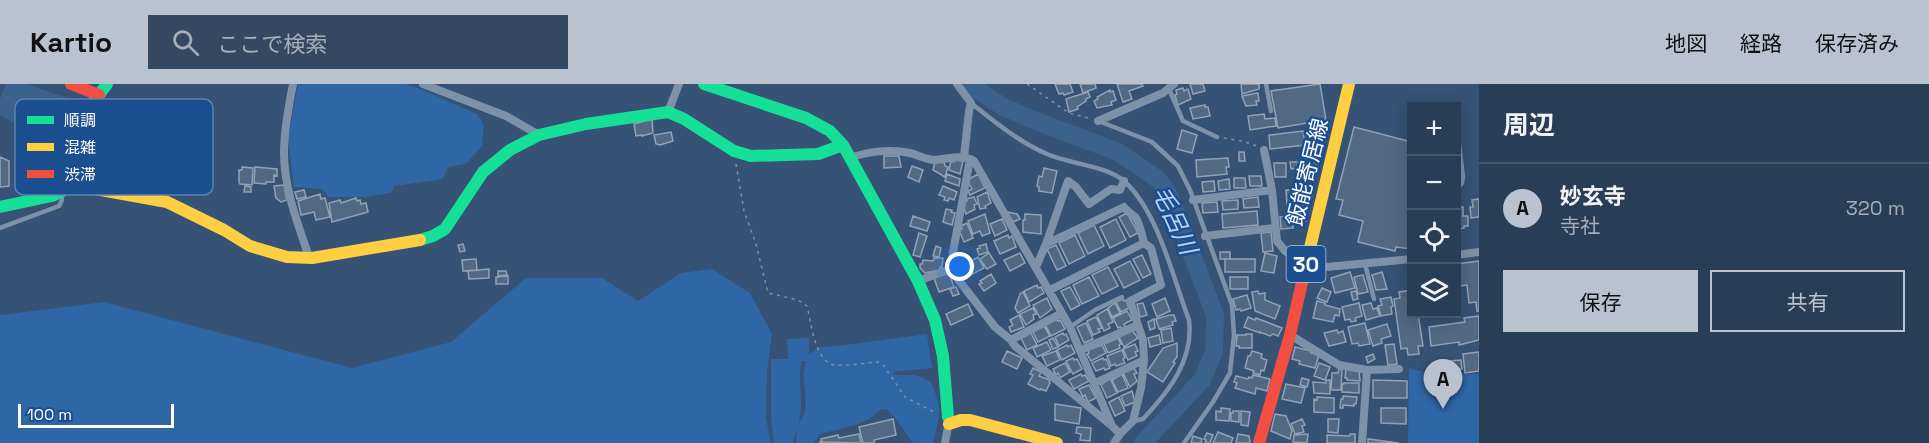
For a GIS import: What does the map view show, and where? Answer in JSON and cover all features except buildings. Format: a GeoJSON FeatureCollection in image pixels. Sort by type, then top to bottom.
{"type":"FeatureCollection","features":[{"type":"Feature","properties":{"kind":"street"},"geometry":{"type":"LineString","coordinates":[[71,84],[99,95]]}},
{"type":"Feature","properties":{"kind":"street"},"geometry":{"type":"LineString","coordinates":[[96,99],[107,84]]}},
{"type":"Feature","properties":{"kind":"street"},"geometry":{"type":"LineString","coordinates":[[293,84],[284,153],[290,193],[309,257]]}},
{"type":"Feature","properties":{"kind":"street"},"geometry":{"type":"LineString","coordinates":[[423,84],[506,116],[538,135]]}},
{"type":"Feature","properties":{"kind":"street"},"geometry":{"type":"LineString","coordinates":[[668,112],[679,84]]}},
{"type":"Feature","properties":{"kind":"street"},"geometry":{"type":"LineString","coordinates":[[704,84],[806,118],[830,131],[843,145],[918,281],[935,321],[943,356],[949,421],[945,443]]}},
{"type":"Feature","properties":{"kind":"street"},"geometry":{"type":"LineString","coordinates":[[957,84],[971,103],[967,158],[950,269],[995,327],[1120,434]]}},
{"type":"Feature","properties":{"kind":"street","name":"飯能寄居線"},"geometry":{"type":"LineString","coordinates":[[1259,443],[1290,335],[1349,84]]}},
{"type":"Feature","properties":{"kind":"street"},"geometry":{"type":"LineString","coordinates":[[1098,121],[1171,87]]}},
{"type":"Feature","properties":{"kind":"street"},"geometry":{"type":"LineString","coordinates":[[114,195],[167,202],[224,230],[250,246],[287,256],[309,257],[417,241],[433,236],[445,229],[483,172],[510,150],[538,135],[586,123],[668,112],[684,118],[734,151],[751,156],[818,153],[843,145]]}},
{"type":"Feature","properties":{"kind":"street"},"geometry":{"type":"LineString","coordinates":[[1264,150],[1272,190],[1277,240],[1285,250],[1305,266],[1407,259]]}},
{"type":"Feature","properties":{"kind":"street"},"geometry":{"type":"LineString","coordinates":[[850,158],[862,153],[905,152],[926,159],[967,158],[974,161],[1070,327],[1112,426]]}},
{"type":"Feature","properties":{"kind":"street"},"geometry":{"type":"LineString","coordinates":[[1036,267],[1068,181],[1076,187],[1089,204],[1111,189],[1120,189],[1124,181]]}},
{"type":"Feature","properties":{"kind":"street"},"geometry":{"type":"LineString","coordinates":[[1193,200],[1272,190]]}},
{"type":"Feature","properties":{"kind":"street"},"geometry":{"type":"LineString","coordinates":[[0,207],[53,195]]}},
{"type":"Feature","properties":{"kind":"street"},"geometry":{"type":"LineString","coordinates":[[1046,244],[1124,207],[1135,216],[1144,243],[1151,248],[1161,285],[1130,301],[1143,340],[1144,360],[1141,387],[1133,421],[1114,443]]}},
{"type":"Feature","properties":{"kind":"street"},"geometry":{"type":"LineString","coordinates":[[1206,236],[1275,228]]}},
{"type":"Feature","properties":{"kind":"street"},"geometry":{"type":"LineString","coordinates":[[1050,290],[1144,243]]}},
{"type":"Feature","properties":{"kind":"street"},"geometry":{"type":"LineString","coordinates":[[1461,254],[1479,252]]}},
{"type":"Feature","properties":{"kind":"street"},"geometry":{"type":"LineString","coordinates":[[918,281],[950,269]]}},
{"type":"Feature","properties":{"kind":"street"},"geometry":{"type":"LineString","coordinates":[[1011,340],[1062,313]]}},
{"type":"Feature","properties":{"kind":"street"},"geometry":{"type":"LineString","coordinates":[[1081,350],[1138,326]]}},
{"type":"Feature","properties":{"kind":"street"},"geometry":{"type":"LineString","coordinates":[[1290,335],[1340,365],[1367,370],[1399,369]]}},
{"type":"Feature","properties":{"kind":"street"},"geometry":{"type":"LineString","coordinates":[[1095,383],[1144,360]]}},
{"type":"Feature","properties":{"kind":"street"},"geometry":{"type":"LineString","coordinates":[[1362,443],[1367,370]]}},
{"type":"Feature","properties":{"kind":"street"},"geometry":{"type":"LineString","coordinates":[[949,421],[970,420],[1035,440],[1057,443]]}},
{"type":"Feature","properties":{"kind":"lane"},"geometry":{"type":"LineString","coordinates":[[1266,84],[1270,111]]}},
{"type":"Feature","properties":{"kind":"lane"},"geometry":{"type":"LineString","coordinates":[[1171,87],[1183,121],[1217,138]]}},
{"type":"Feature","properties":{"kind":"lane"},"geometry":{"type":"LineString","coordinates":[[971,103],[1022,141],[1047,154],[1101,170],[1124,181],[1138,195],[1156,229],[1189,320],[1191,335],[1182,367],[1170,386],[1143,419],[1133,421]]}},
{"type":"Feature","properties":{"kind":"lane"},"geometry":{"type":"LineString","coordinates":[[1098,121],[1152,142],[1178,166],[1232,306],[1233,353],[1230,373],[1184,443]]}},
{"type":"Feature","properties":{"kind":"lane"},"geometry":{"type":"LineString","coordinates":[[1461,161],[1463,177],[1461,184]]}},
{"type":"Feature","properties":{"kind":"lane"},"geometry":{"type":"LineString","coordinates":[[0,228],[59,206],[62,195]]}},
{"type":"Feature","properties":{"kind":"lane"},"geometry":{"type":"LineString","coordinates":[[1365,263],[1374,299]]}},
{"type":"Feature","properties":{"kind":"lane"},"geometry":{"type":"LineString","coordinates":[[1070,327],[1095,310],[1122,297]]}},
{"type":"Feature","properties":{"kind":"path"},"geometry":{"type":"LineString","coordinates":[[1027,84],[1069,113],[1098,121]]}},
{"type":"Feature","properties":{"kind":"path"},"geometry":{"type":"LineString","coordinates":[[1217,138],[1242,141],[1257,145],[1264,150]]}},
{"type":"Feature","properties":{"kind":"path"},"geometry":{"type":"LineString","coordinates":[[734,151],[744,211],[756,244],[768,292],[798,300],[807,306],[815,342],[826,362],[834,366],[878,362],[884,366],[905,397],[949,421]]}},
{"type":"Feature","properties":{"kind":"shaded area"},"geometry":{"type":"Polygon","coordinates":[[[6,84],[27,84],[70,99],[15,99],[15,123],[0,115],[0,99],[6,84]]]}},
{"type":"Feature","properties":{"kind":"shaded area"},"geometry":{"type":"Polygon","coordinates":[[[298,84],[405,84],[423,90],[477,114],[484,125],[482,146],[466,164],[448,167],[443,179],[394,186],[391,193],[364,197],[328,197],[322,189],[294,187],[288,139],[298,84]]]}},
{"type":"Feature","properties":{"kind":"shaded area"},"geometry":{"type":"Polygon","coordinates":[[[712,269],[750,293],[772,334],[767,372],[766,418],[771,443],[0,443],[0,315],[104,302],[352,368],[451,342],[526,278],[602,278],[638,301],[681,273],[712,269]]]}},
{"type":"Feature","properties":{"kind":"shaded area"},"geometry":{"type":"Polygon","coordinates":[[[927,334],[932,368],[893,372],[895,375],[915,375],[930,381],[939,405],[933,443],[913,443],[886,409],[880,410],[860,423],[819,434],[815,443],[796,443],[797,429],[793,443],[774,443],[771,418],[771,359],[788,359],[787,339],[809,338],[809,354],[819,348],[927,334]],[[801,361],[799,423],[806,400],[804,369],[806,361],[801,361]]]}},
{"type":"Feature","properties":{"kind":"shaded area"},"geometry":{"type":"Polygon","coordinates":[[[1409,368],[1437,376],[1479,374],[1479,443],[1408,443],[1409,368]]]}},
{"type":"Feature","properties":{"kind":"waterway","name":"毛呂川"},"geometry":{"type":"LineString","coordinates":[[968,84],[1002,106],[1118,152],[1159,180],[1170,197],[1215,315],[1214,352],[1202,380],[1143,443]]}},
{"type":"Feature","properties":{"kind":"traffic: fast"},"geometry":{"type":"LineString","coordinates":[[96,99],[107,84]]}},
{"type":"Feature","properties":{"kind":"traffic: fast"},"geometry":{"type":"LineString","coordinates":[[704,84],[806,118],[830,131],[843,145],[918,281],[935,320],[943,356],[948,417]]}},
{"type":"Feature","properties":{"kind":"traffic: fast"},"geometry":{"type":"LineString","coordinates":[[420,240],[445,229],[483,172],[510,150],[539,135],[586,124],[668,112],[684,119],[734,151],[751,156],[818,154],[843,145]]}},
{"type":"Feature","properties":{"kind":"traffic: fast"},"geometry":{"type":"LineString","coordinates":[[0,207],[54,195]]}},
{"type":"Feature","properties":{"kind":"traffic: slow"},"geometry":{"type":"LineString","coordinates":[[1309,252],[1349,84]]}},
{"type":"Feature","properties":{"kind":"traffic: slow"},"geometry":{"type":"LineString","coordinates":[[128,195],[167,202],[224,230],[250,246],[287,257],[312,258],[420,240]]}},
{"type":"Feature","properties":{"kind":"traffic: slow"},"geometry":{"type":"LineString","coordinates":[[949,424],[970,420],[1057,443]]}},
{"type":"Feature","properties":{"kind":"traffic: jam"},"geometry":{"type":"LineString","coordinates":[[71,84],[99,95]]}},
{"type":"Feature","properties":{"kind":"traffic: jam"},"geometry":{"type":"LineString","coordinates":[[1259,443],[1290,335],[1309,252]]}},
{"type":"Feature","properties":{"kind":"place","name":"妙玄寺"},"geometry":{"type":"Point","coordinates":[1443,409]}}]}
